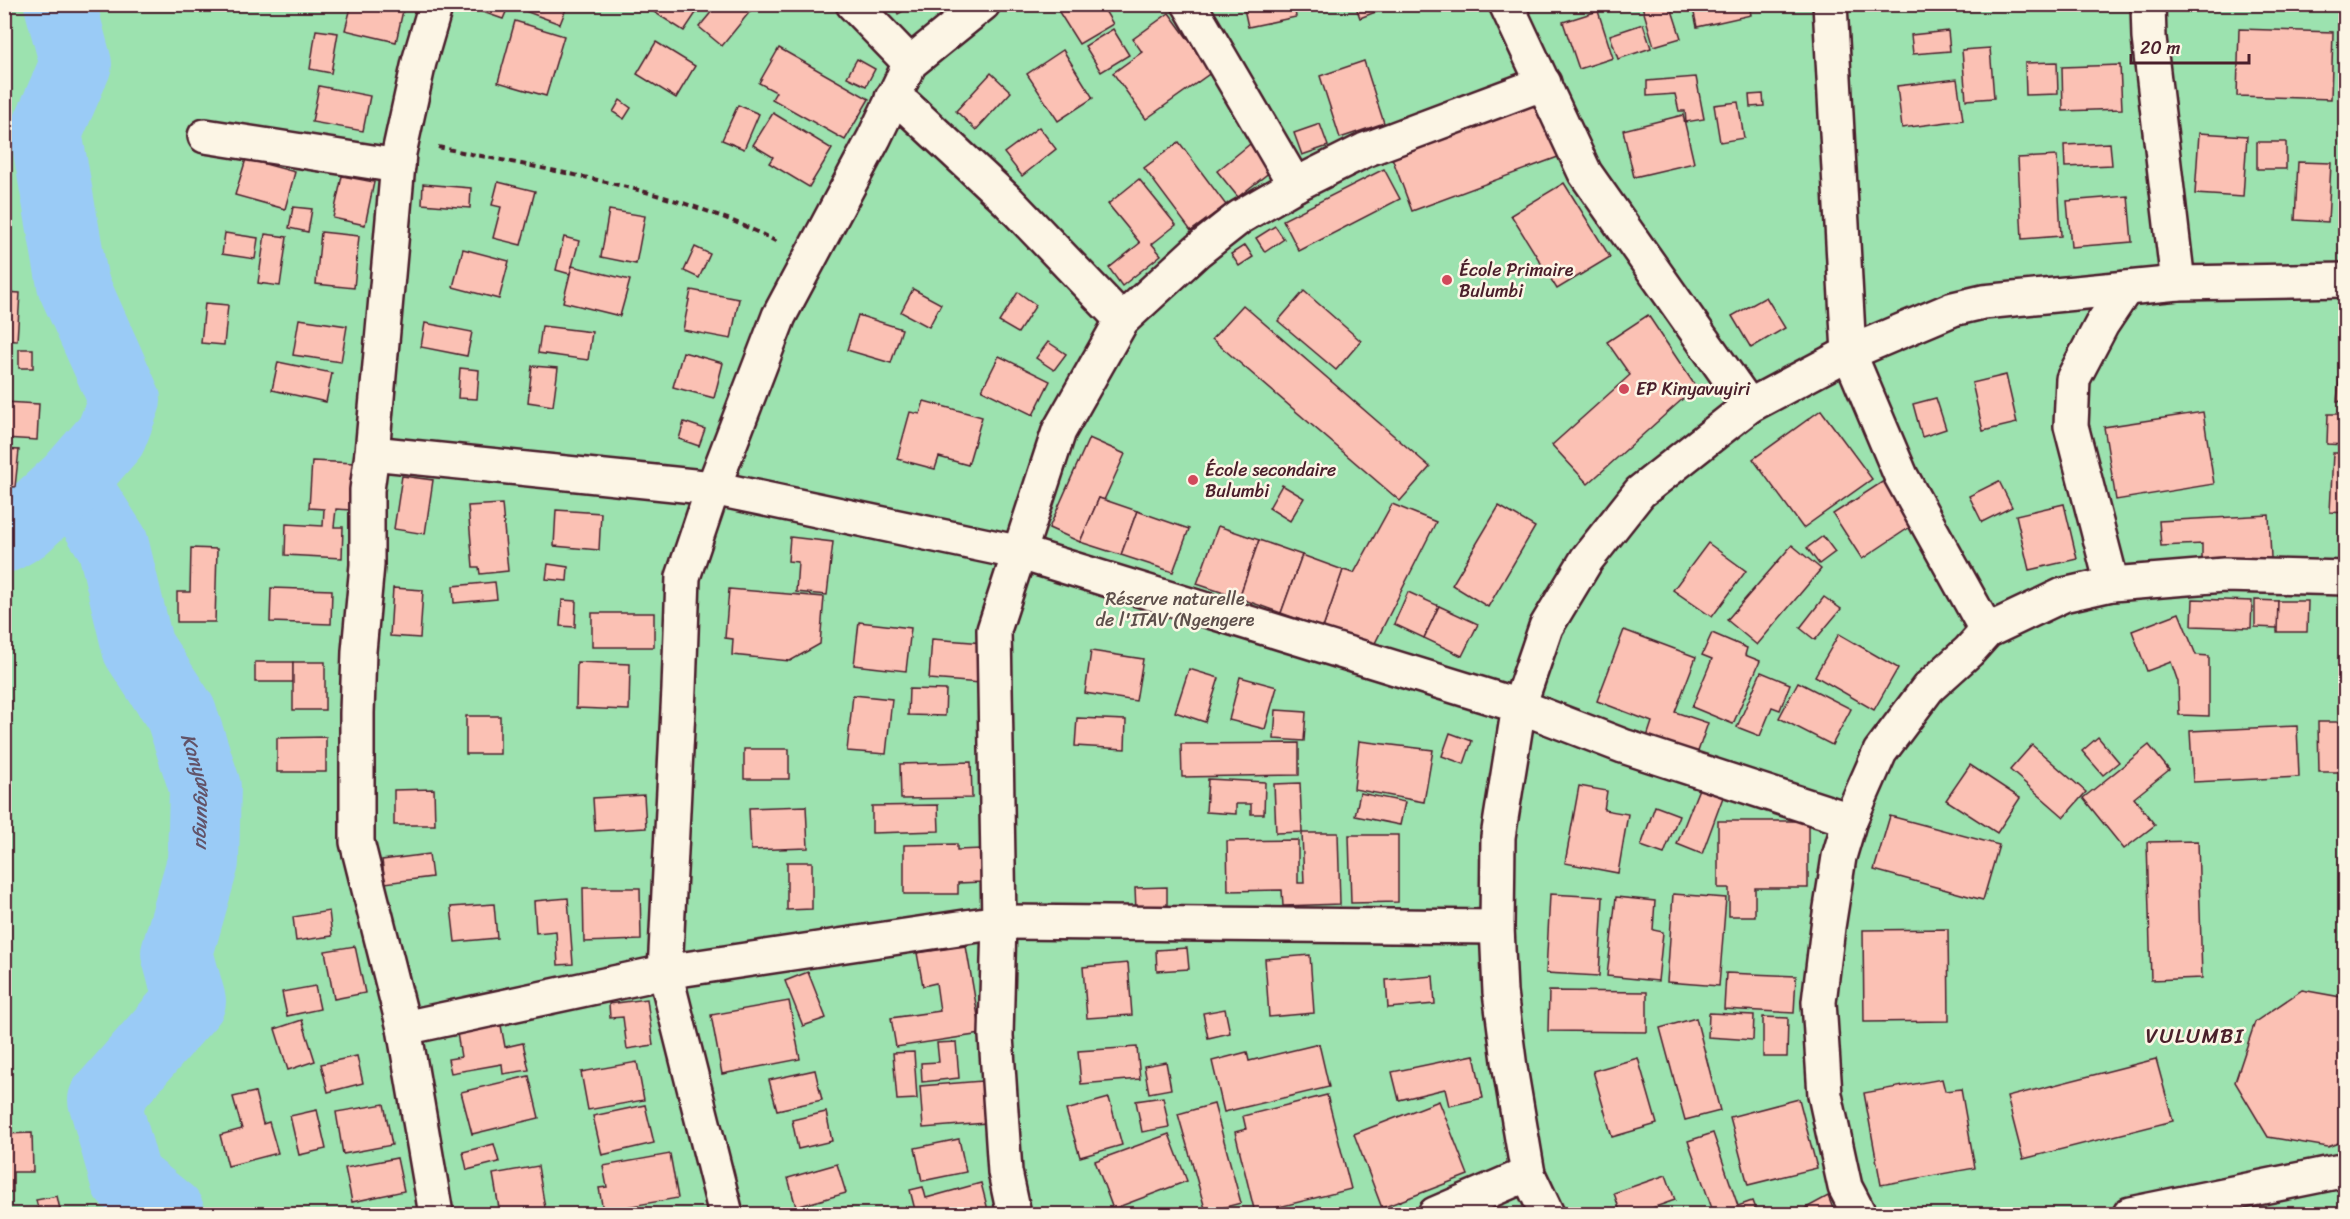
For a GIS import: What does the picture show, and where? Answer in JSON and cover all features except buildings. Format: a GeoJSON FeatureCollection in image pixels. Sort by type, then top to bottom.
{"type":"FeatureCollection","features":[{"type":"Feature","properties":{"kind":"street"},"geometry":{"type":"LineString","coordinates":[[436,4],[419,62],[400,152],[367,490],[367,565],[359,651],[357,713],[357,842],[404,1028],[436,1215]]}},
{"type":"Feature","properties":{"kind":"street"},"geometry":{"type":"LineString","coordinates":[[853,4],[909,63]]}},
{"type":"Feature","properties":{"kind":"street"},"geometry":{"type":"LineString","coordinates":[[726,1215],[665,972],[683,577],[713,488],[779,316],[874,138],[909,63],[983,4]]}},
{"type":"Feature","properties":{"kind":"street"},"geometry":{"type":"LineString","coordinates":[[1189,4],[1295,185]]}},
{"type":"Feature","properties":{"kind":"street"},"geometry":{"type":"LineString","coordinates":[[1506,4],[1585,173],[1749,406]]}},
{"type":"Feature","properties":{"kind":"street"},"geometry":{"type":"LineString","coordinates":[[1830,4],[1849,353],[1901,476],[1987,631]]}},
{"type":"Feature","properties":{"kind":"street"},"geometry":{"type":"LineString","coordinates":[[2148,4],[2149,39],[2178,284]]}},
{"type":"Feature","properties":{"kind":"street"},"geometry":{"type":"LineString","coordinates":[[1014,1215],[1005,1172],[996,1036],[999,922],[994,630],[1059,431],[1122,320],[1206,244],[1240,217],[1295,185],[1365,150],[1544,83]]}},
{"type":"Feature","properties":{"kind":"street"},"geometry":{"type":"LineString","coordinates":[[892,98],[907,107],[1008,201],[1122,320]]}},
{"type":"Feature","properties":{"kind":"street"},"geometry":{"type":"LineString","coordinates":[[205,136],[400,152]]}},
{"type":"Feature","properties":{"kind":"street"},"geometry":{"type":"LineString","coordinates":[[1547,1215],[1528,1174],[1500,992],[1497,927],[1498,837],[1519,706],[1546,627],[1587,559],[1640,492],[1749,406],[1849,353],[1953,309],[1983,302],[2178,284],[2346,280]]}},
{"type":"Feature","properties":{"kind":"street"},"geometry":{"type":"LineString","coordinates":[[2112,584],[2071,426],[2073,379],[2102,324],[2126,288]]}},
{"type":"Feature","properties":{"kind":"street"},"geometry":{"type":"LineString","coordinates":[[372,453],[713,488],[1021,553],[1519,706],[1623,746],[1850,820]]}},
{"type":"Feature","properties":{"kind":"street"},"geometry":{"type":"LineString","coordinates":[[1858,1215],[1845,1187],[1825,1095],[1819,1002],[1839,857],[1850,820],[1880,752],[1928,688],[1969,651],[1987,631],[2063,595],[2112,584],[2224,575],[2346,578]]}},
{"type":"Feature","properties":{"kind":"street"},"geometry":{"type":"LineString","coordinates":[[404,1028],[665,972],[999,922],[1497,927]]}},
{"type":"Feature","properties":{"kind":"street"},"geometry":{"type":"LineString","coordinates":[[2130,1215],[2346,1170]]}},
{"type":"Feature","properties":{"kind":"street"},"geometry":{"type":"LineString","coordinates":[[1435,1215],[1528,1174]]}},
{"type":"Feature","properties":{"kind":"path"},"geometry":{"type":"LineString","coordinates":[[400,152],[552,170],[666,199],[729,220],[809,259]]}},
{"type":"Feature","properties":{"kind":"green space","name":"Réserve naturelle de l'ITAV (Ngengere"},"geometry":{"type":"Polygon","coordinates":[[[5,5],[2345,5],[2345,1214],[5,1214],[5,5]]]}},
{"type":"Feature","properties":{"kind":"waterway"},"geometry":{"type":"LineString","coordinates":[[4,537],[23,526],[72,481],[111,436],[125,400],[73,284],[46,133],[76,64],[60,4]]}},
{"type":"Feature","properties":{"kind":"waterway","name":"Kanyangungu"},"geometry":{"type":"LineString","coordinates":[[72,481],[113,545],[138,648],[181,714],[205,787],[203,862],[177,953],[190,1001],[104,1100],[126,1179],[169,1214]]}},
{"type":"Feature","properties":{"kind":"place","name":"École Primaire Bulumbi"},"geometry":{"type":"Point","coordinates":[1447,280]}},
{"type":"Feature","properties":{"kind":"place","name":"EP Kinyavuyiri"},"geometry":{"type":"Point","coordinates":[1624,389]}},
{"type":"Feature","properties":{"kind":"place","name":"École secondaire Bulumbi"},"geometry":{"type":"Point","coordinates":[1193,480]}},
{"type":"Feature","properties":{"kind":"district","name":"VULUMBI"},"geometry":{"type":"Point","coordinates":[2195,1036]}}]}
